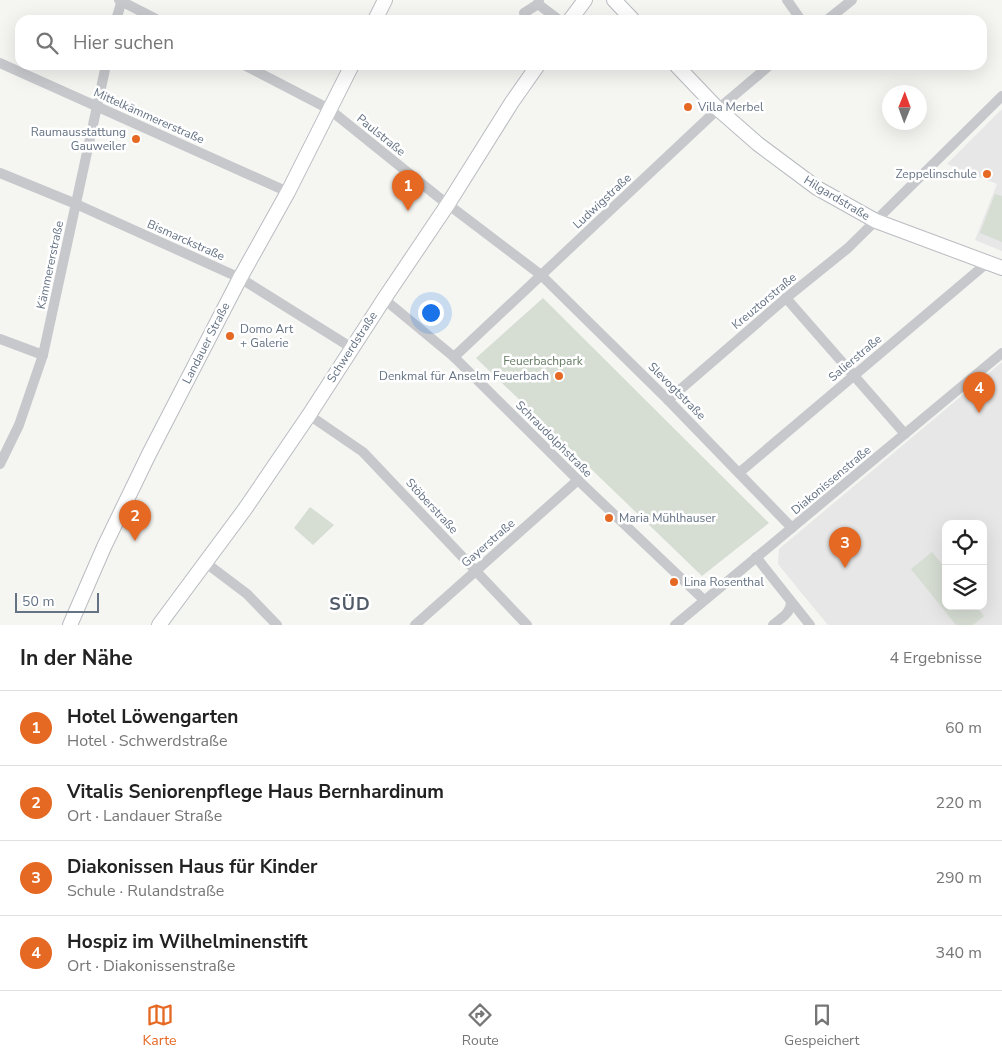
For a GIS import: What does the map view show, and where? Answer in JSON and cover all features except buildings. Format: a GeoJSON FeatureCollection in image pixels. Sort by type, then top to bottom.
{"type":"FeatureCollection","features":[{"type":"Feature","properties":{"kind":"street"},"geometry":{"type":"LineString","coordinates":[[117,15],[121,0],[149,15]]}},
{"type":"Feature","properties":{"kind":"street"},"geometry":{"type":"LineString","coordinates":[[378,15],[385,0]]}},
{"type":"Feature","properties":{"kind":"street"},"geometry":{"type":"LineString","coordinates":[[574,15],[584,0]]}},
{"type":"Feature","properties":{"kind":"street"},"geometry":{"type":"LineString","coordinates":[[614,0],[628,15]]}},
{"type":"Feature","properties":{"kind":"street"},"geometry":{"type":"LineString","coordinates":[[787,0],[798,15]]}},
{"type":"Feature","properties":{"kind":"street"},"geometry":{"type":"LineString","coordinates":[[833,15],[852,0]]}},
{"type":"Feature","properties":{"kind":"street"},"geometry":{"type":"LineString","coordinates":[[524,13],[539,2],[553,15]]}},
{"type":"Feature","properties":{"kind":"street","name":"Mittelkämmererstraße"},"geometry":{"type":"LineString","coordinates":[[0,63],[15,70]]}},
{"type":"Feature","properties":{"kind":"street","name":"Mittelkämmererstraße"},"geometry":{"type":"LineString","coordinates":[[16,70],[288,192]]}},
{"type":"Feature","properties":{"kind":"street","name":"Kämmererstraße"},"geometry":{"type":"LineString","coordinates":[[0,464],[18,425],[44,355],[105,70]]}},
{"type":"Feature","properties":{"kind":"street","name":"Paulstraße"},"geometry":{"type":"LineString","coordinates":[[254,70],[329,109],[541,275]]}},
{"type":"Feature","properties":{"kind":"street","name":"Landauer Straße"},"geometry":{"type":"LineString","coordinates":[[70,625],[104,547],[146,460],[240,278],[288,192],[349,70]]}},
{"type":"Feature","properties":{"kind":"street","name":"Schwerdstraße"},"geometry":{"type":"LineString","coordinates":[[159,625],[206,563],[309,415],[534,70]]}},
{"type":"Feature","properties":{"kind":"street","name":"Hilgardstraße"},"geometry":{"type":"LineString","coordinates":[[681,70],[718,109],[758,144],[817,188],[876,221],[1002,268]]}},
{"type":"Feature","properties":{"kind":"street","name":"Ludwigstraße"},"geometry":{"type":"LineString","coordinates":[[454,357],[718,109],[764,70]]}},
{"type":"Feature","properties":{"kind":"street","name":"Kreuztorstraße"},"geometry":{"type":"LineString","coordinates":[[668,400],[786,298],[848,248],[1002,96]]}},
{"type":"Feature","properties":{"kind":"street","name":"Bismarckstraße"},"geometry":{"type":"LineString","coordinates":[[0,173],[76,204],[240,278],[352,348]]}},
{"type":"Feature","properties":{"kind":"street","name":"Salierstraße"},"geometry":{"type":"LineString","coordinates":[[740,472],[987,263]]}},
{"type":"Feature","properties":{"kind":"street","name":"Slevogtstraße"},"geometry":{"type":"LineString","coordinates":[[541,275],[740,472],[792,528]]}},
{"type":"Feature","properties":{"kind":"street"},"geometry":{"type":"LineString","coordinates":[[786,298],[905,434]]}},
{"type":"Feature","properties":{"kind":"street","name":"Schraudolphstraße"},"geometry":{"type":"LineString","coordinates":[[384,299],[454,357],[578,480],[704,600]]}},
{"type":"Feature","properties":{"kind":"street"},"geometry":{"type":"LineString","coordinates":[[0,339],[44,355]]}},
{"type":"Feature","properties":{"kind":"street","name":"Diakonissenstraße"},"geometry":{"type":"LineString","coordinates":[[675,625],[1002,353]]}},
{"type":"Feature","properties":{"kind":"street","name":"Stöberstraße"},"geometry":{"type":"LineString","coordinates":[[309,415],[363,452],[528,625]]}},
{"type":"Feature","properties":{"kind":"street","name":"Gayerstraße"},"geometry":{"type":"LineString","coordinates":[[415,625],[578,480]]}},
{"type":"Feature","properties":{"kind":"street"},"geometry":{"type":"LineString","coordinates":[[756,557],[810,625]]}},
{"type":"Feature","properties":{"kind":"street"},"geometry":{"type":"LineString","coordinates":[[206,563],[247,594],[277,625]]}},
{"type":"Feature","properties":{"kind":"street"},"geometry":{"type":"LineString","coordinates":[[773,625],[788,613],[791,602]]}},
{"type":"Feature","properties":{"kind":"shaded area","name":"Zeppelinschule"},"geometry":{"type":"Polygon","coordinates":[[[1002,109],[1002,251],[975,240],[997,184],[947,164],[1002,109]]]}},
{"type":"Feature","properties":{"kind":"shaded area"},"geometry":{"type":"Polygon","coordinates":[[[1002,362],[1002,625],[828,625],[778,564],[779,549],[1002,362]]]}},
{"type":"Feature","properties":{"kind":"green space"},"geometry":{"type":"Polygon","coordinates":[[[995,194],[1002,196],[1002,242],[980,233],[995,194]]]}},
{"type":"Feature","properties":{"kind":"green space","name":"Feuerbachpark"},"geometry":{"type":"Polygon","coordinates":[[[543,298],[769,523],[702,576],[476,358],[543,298]]]}},
{"type":"Feature","properties":{"kind":"green space"},"geometry":{"type":"Polygon","coordinates":[[[310,507],[334,525],[313,545],[294,528],[310,507]]]}},
{"type":"Feature","properties":{"kind":"green space"},"geometry":{"type":"Polygon","coordinates":[[[932,552],[942,564],[942,608],[911,569],[932,552]]]}},
{"type":"Feature","properties":{"kind":"green space"},"geometry":{"type":"Polygon","coordinates":[[[944,610],[979,610],[984,616],[973,625],[956,625],[944,610]]]}},
{"type":"Feature","properties":{"kind":"place","name":"Villa Merbel"},"geometry":{"type":"Point","coordinates":[688,107]}},
{"type":"Feature","properties":{"kind":"place","name":"Raumausstattung Gauweiler"},"geometry":{"type":"Point","coordinates":[136,139]}},
{"type":"Feature","properties":{"kind":"place","name":"Zeppelinschule"},"geometry":{"type":"Point","coordinates":[987,174]}},
{"type":"Feature","properties":{"kind":"place","name":"Hotel Löwengarten"},"geometry":{"type":"Point","coordinates":[408,211]}},
{"type":"Feature","properties":{"kind":"place","name":"Domo Art + Galerie"},"geometry":{"type":"Point","coordinates":[230,336]}},
{"type":"Feature","properties":{"kind":"place","name":"Denkmal für Anselm Feuerbach"},"geometry":{"type":"Point","coordinates":[559,376]}},
{"type":"Feature","properties":{"kind":"place","name":"Hospiz im Wilhelminenstift"},"geometry":{"type":"Point","coordinates":[979,413]}},
{"type":"Feature","properties":{"kind":"place","name":"Maria Mühlhauser"},"geometry":{"type":"Point","coordinates":[609,518]}},
{"type":"Feature","properties":{"kind":"place","name":"Vitalis Seniorenpflege Haus Bernhardinum"},"geometry":{"type":"Point","coordinates":[135,541]}},
{"type":"Feature","properties":{"kind":"place","name":"Diakonissen Haus für Kinder"},"geometry":{"type":"Point","coordinates":[845,568]}},
{"type":"Feature","properties":{"kind":"place","name":"Lina Rosenthal"},"geometry":{"type":"Point","coordinates":[674,582]}},
{"type":"Feature","properties":{"kind":"district","name":"SÜD"},"geometry":{"type":"Point","coordinates":[350,604]}}]}
